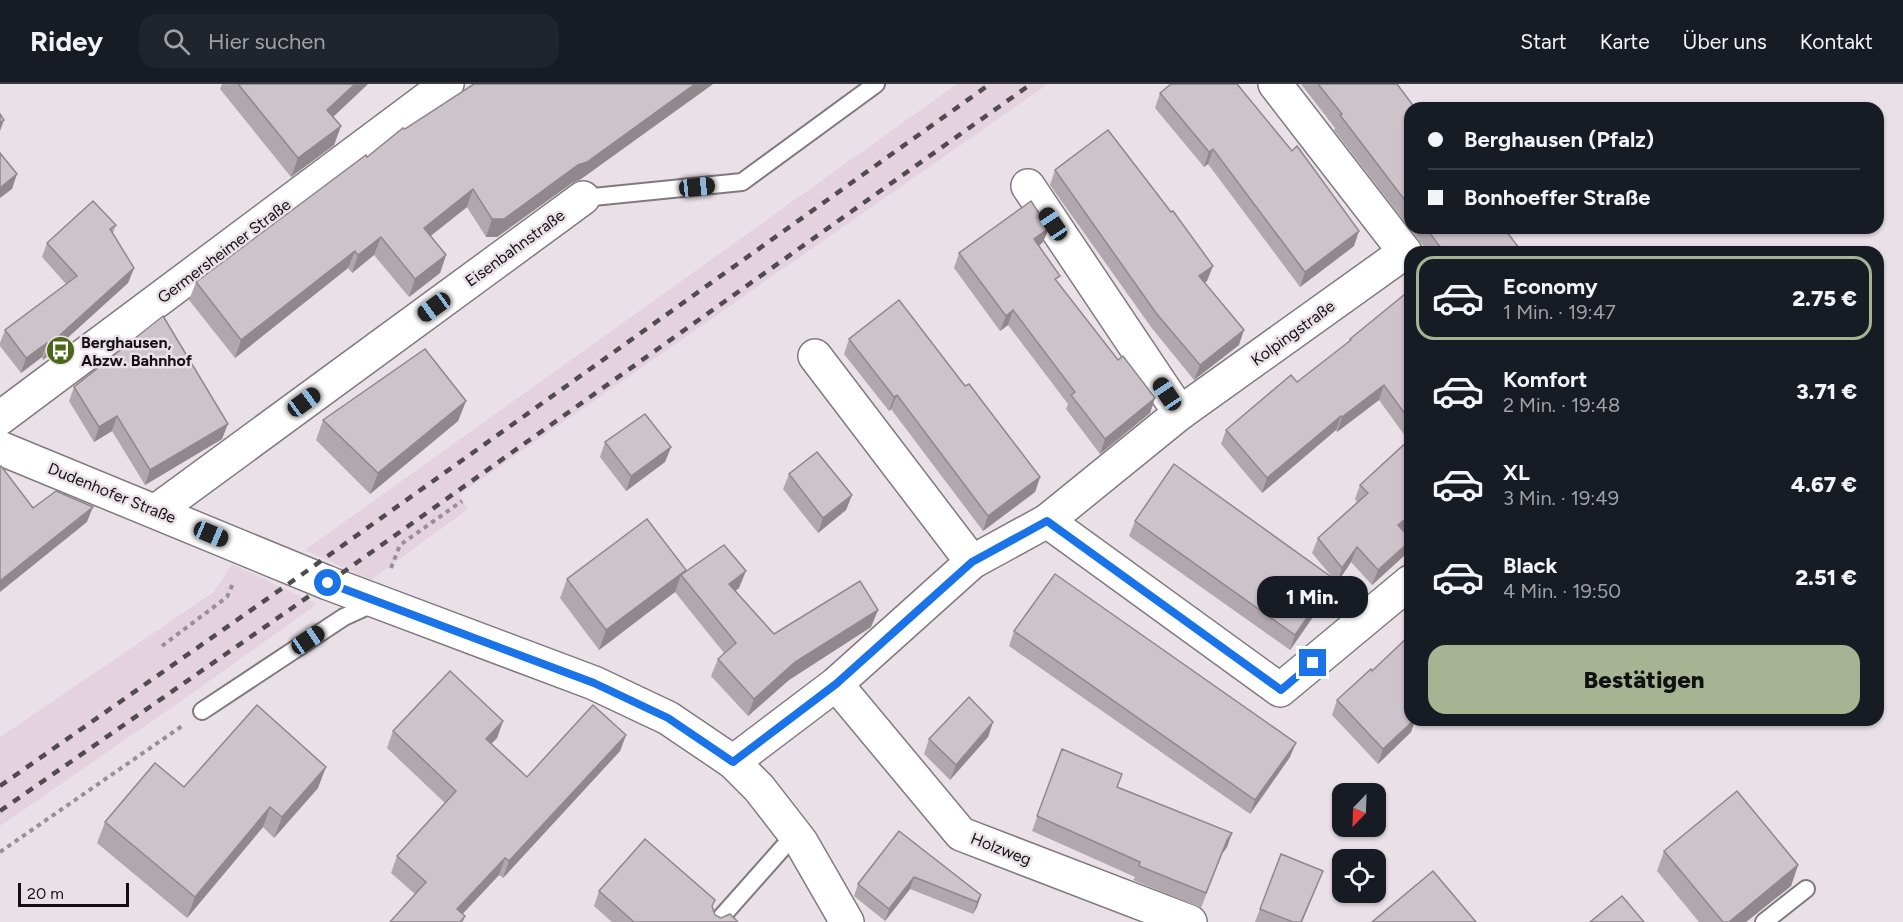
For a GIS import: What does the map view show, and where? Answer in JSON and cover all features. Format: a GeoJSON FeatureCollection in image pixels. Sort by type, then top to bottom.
{"type":"FeatureCollection","features":[{"type":"Feature","properties":{"kind":"street","name":"Germersheimer Straße"},"geometry":{"type":"LineString","coordinates":[[0,418],[447,84]]}},
{"type":"Feature","properties":{"kind":"street","name":"Kolpingstraße"},"geometry":{"type":"LineString","coordinates":[[1275,84],[1404,250]]}},
{"type":"Feature","properties":{"kind":"street"},"geometry":{"type":"LineString","coordinates":[[1028,186],[1180,413]]}},
{"type":"Feature","properties":{"kind":"street","name":"Eisenbahnstraße"},"geometry":{"type":"LineString","coordinates":[[156,511],[583,198]]}},
{"type":"Feature","properties":{"kind":"street","name":"Kolpingstraße"},"geometry":{"type":"LineString","coordinates":[[733,762],[836,684],[972,562],[1047,521],[1180,413],[1404,258]]}},
{"type":"Feature","properties":{"kind":"street"},"geometry":{"type":"LineString","coordinates":[[815,356],[972,562]]}},
{"type":"Feature","properties":{"kind":"street","name":"Dudenhofer Straße"},"geometry":{"type":"LineString","coordinates":[[0,448],[378,601],[594,683],[668,718],[733,762],[759,788],[795,834],[847,922]]}},
{"type":"Feature","properties":{"kind":"street"},"geometry":{"type":"LineString","coordinates":[[1047,521],[1281,690],[1404,587]]}},
{"type":"Feature","properties":{"kind":"street","name":"Holzweg"},"geometry":{"type":"LineString","coordinates":[[836,684],[961,834],[1190,922]]}},
{"type":"Feature","properties":{"kind":"lane"},"geometry":{"type":"LineString","coordinates":[[583,198],[742,182],[876,84]]}},
{"type":"Feature","properties":{"kind":"lane"},"geometry":{"type":"LineString","coordinates":[[202,711],[344,617],[378,601]]}},
{"type":"Feature","properties":{"kind":"lane"},"geometry":{"type":"LineString","coordinates":[[717,922],[795,834]]}},
{"type":"Feature","properties":{"kind":"lane"},"geometry":{"type":"LineString","coordinates":[[1764,922],[1806,889]]}},
{"type":"Feature","properties":{"kind":"path"},"geometry":{"type":"LineString","coordinates":[[378,601],[400,545],[462,501]]}},
{"type":"Feature","properties":{"kind":"path"},"geometry":{"type":"LineString","coordinates":[[162,646],[227,597],[248,549]]}},
{"type":"Feature","properties":{"kind":"path"},"geometry":{"type":"LineString","coordinates":[[0,852],[202,711]]}},
{"type":"Feature","properties":{"kind":"shaded area"},"geometry":{"type":"Polygon","coordinates":[[[957,84],[1048,84],[459,495],[468,509],[371,580],[305,550],[957,84]]]}},
{"type":"Feature","properties":{"kind":"shaded area"},"geometry":{"type":"Polygon","coordinates":[[[232,564],[317,604],[0,826],[0,737],[214,592],[232,564]]]}},
{"type":"Feature","properties":{"kind":"building"},"geometry":{"type":"Polygon","coordinates":[[[238,84],[355,84],[327,110],[341,126],[298,158],[238,84]]]}},
{"type":"Feature","properties":{"kind":"building"},"geometry":{"type":"Polygon","coordinates":[[[474,84],[695,84],[504,219],[492,219],[473,189],[424,228],[446,255],[415,279],[381,237],[358,255],[355,251],[241,340],[196,282],[403,128],[405,129],[474,84]]]}},
{"type":"Feature","properties":{"kind":"building"},"geometry":{"type":"Polygon","coordinates":[[[1171,84],[1237,84],[1292,151],[1297,146],[1359,231],[1305,272],[1213,149],[1209,152],[1160,93],[1171,84]]]}},
{"type":"Feature","properties":{"kind":"building"},"geometry":{"type":"Polygon","coordinates":[[[1318,84],[1397,84],[1410,102],[1404,102],[1404,199],[1340,115],[1342,114],[1318,84]]]}},
{"type":"Feature","properties":{"kind":"building"},"geometry":{"type":"Polygon","coordinates":[[[1108,130],[1171,212],[1173,211],[1213,266],[1199,276],[1244,330],[1200,365],[1156,313],[1055,170],[1108,130]]]}},
{"type":"Feature","properties":{"kind":"building"},"geometry":{"type":"Polygon","coordinates":[[[0,153],[17,174],[0,188],[0,153]]]}},
{"type":"Feature","properties":{"kind":"building"},"geometry":{"type":"Polygon","coordinates":[[[93,201],[116,225],[110,229],[134,268],[49,345],[47,343],[26,358],[5,330],[77,276],[47,243],[93,201]]]}},
{"type":"Feature","properties":{"kind":"building"},"geometry":{"type":"Polygon","coordinates":[[[1031,201],[1049,228],[1034,239],[1060,276],[1055,279],[1118,360],[1123,356],[1155,398],[1105,439],[1071,395],[1075,392],[1013,310],[1006,316],[959,253],[1031,201]]]}},
{"type":"Feature","properties":{"kind":"building"},"geometry":{"type":"Polygon","coordinates":[[[1430,234],[1508,234],[1518,246],[1440,246],[1430,234]]]}},
{"type":"Feature","properties":{"kind":"building"},"geometry":{"type":"Polygon","coordinates":[[[1404,295],[1404,413],[1384,385],[1341,416],[1267,478],[1226,430],[1291,375],[1297,382],[1404,295]]]}},
{"type":"Feature","properties":{"kind":"building"},"geometry":{"type":"Polygon","coordinates":[[[899,300],[965,386],[969,384],[1040,477],[988,516],[897,395],[894,397],[849,339],[899,300]]]}},
{"type":"Feature","properties":{"kind":"building"},"geometry":{"type":"Polygon","coordinates":[[[163,316],[228,424],[150,470],[117,416],[99,427],[74,387],[163,316]]]}},
{"type":"Feature","properties":{"kind":"building"},"geometry":{"type":"Polygon","coordinates":[[[425,349],[466,401],[378,473],[323,420],[425,349]]]}},
{"type":"Feature","properties":{"kind":"building"},"geometry":{"type":"Polygon","coordinates":[[[645,414],[671,447],[631,476],[605,442],[645,414]]]}},
{"type":"Feature","properties":{"kind":"building"},"geometry":{"type":"Polygon","coordinates":[[[1404,445],[1404,520],[1398,525],[1404,532],[1404,546],[1378,570],[1357,547],[1342,568],[1318,538],[1368,493],[1360,485],[1404,445]]]}},
{"type":"Feature","properties":{"kind":"building"},"geometry":{"type":"Polygon","coordinates":[[[817,452],[852,495],[823,518],[789,474],[817,452]]]}},
{"type":"Feature","properties":{"kind":"building"},"geometry":{"type":"Polygon","coordinates":[[[1174,464],[1334,579],[1295,635],[1135,521],[1174,464]]]}},
{"type":"Feature","properties":{"kind":"building"},"geometry":{"type":"Polygon","coordinates":[[[0,467],[33,508],[56,491],[93,507],[0,581],[0,467]]]}},
{"type":"Feature","properties":{"kind":"building"},"geometry":{"type":"Polygon","coordinates":[[[647,519],[686,570],[606,630],[567,579],[647,519]]]}},
{"type":"Feature","properties":{"kind":"building"},"geometry":{"type":"Polygon","coordinates":[[[724,545],[746,571],[729,584],[774,634],[860,581],[878,610],[795,662],[754,699],[718,659],[736,643],[681,575],[724,545]]]}},
{"type":"Feature","properties":{"kind":"building"},"geometry":{"type":"Polygon","coordinates":[[[1055,574],[1296,743],[1255,800],[1014,631],[1055,574]]]}},
{"type":"Feature","properties":{"kind":"building"},"geometry":{"type":"Polygon","coordinates":[[[1404,641],[1404,726],[1408,726],[1383,749],[1337,700],[1371,669],[1372,671],[1404,641]]]}},
{"type":"Feature","properties":{"kind":"building"},"geometry":{"type":"Polygon","coordinates":[[[450,671],[503,721],[486,739],[527,777],[593,705],[626,735],[509,861],[505,858],[457,909],[465,916],[460,922],[390,922],[426,882],[397,856],[456,791],[393,731],[450,671]]]}},
{"type":"Feature","properties":{"kind":"building"},"geometry":{"type":"Polygon","coordinates":[[[969,697],[993,722],[956,765],[929,739],[969,697]]]}},
{"type":"Feature","properties":{"kind":"building"},"geometry":{"type":"Polygon","coordinates":[[[257,705],[326,767],[282,817],[270,807],[195,897],[105,822],[155,763],[184,787],[257,705]]]}},
{"type":"Feature","properties":{"kind":"building"},"geometry":{"type":"Polygon","coordinates":[[[1062,749],[1122,774],[1117,787],[1232,833],[1227,840],[1206,893],[1139,866],[1140,862],[1037,816],[1062,749]]]}},
{"type":"Feature","properties":{"kind":"building"},"geometry":{"type":"Polygon","coordinates":[[[1737,791],[1798,865],[1729,922],[1723,922],[1664,851],[1737,791]]]}},
{"type":"Feature","properties":{"kind":"building"},"geometry":{"type":"Polygon","coordinates":[[[899,831],[981,895],[977,902],[914,877],[889,909],[858,884],[899,831]]]}},
{"type":"Feature","properties":{"kind":"building"},"geometry":{"type":"Polygon","coordinates":[[[645,839],[715,900],[712,906],[715,915],[721,918],[730,914],[738,922],[634,922],[599,891],[645,839]]]}},
{"type":"Feature","properties":{"kind":"building"},"geometry":{"type":"Polygon","coordinates":[[[1281,854],[1323,871],[1301,922],[1293,922],[1260,909],[1281,854]]]}},
{"type":"Feature","properties":{"kind":"building"},"geometry":{"type":"Polygon","coordinates":[[[1433,871],[1476,922],[1372,922],[1433,871]]]}},
{"type":"Feature","properties":{"kind":"building"},"geometry":{"type":"Polygon","coordinates":[[[1622,896],[1644,922],[1590,922],[1622,896]]]}},
{"type":"Feature","properties":{"kind":"railway"},"geometry":{"type":"LineString","coordinates":[[0,786],[304,573],[990,84]]}},
{"type":"Feature","properties":{"kind":"railway"},"geometry":{"type":"LineString","coordinates":[[0,811],[328,583],[1031,84]]}},
{"type":"Feature","properties":{"kind":"place","name":"Berghausen, Abzw. Bahnhof"},"geometry":{"type":"Point","coordinates":[60,351]}},
{"type":"Feature","properties":{"kind":"route"},"geometry":{"type":"LineString","coordinates":[[328,583],[594,683],[668,718],[733,762],[836,684],[972,562],[1047,521],[1281,690],[1313,663]]}}]}
